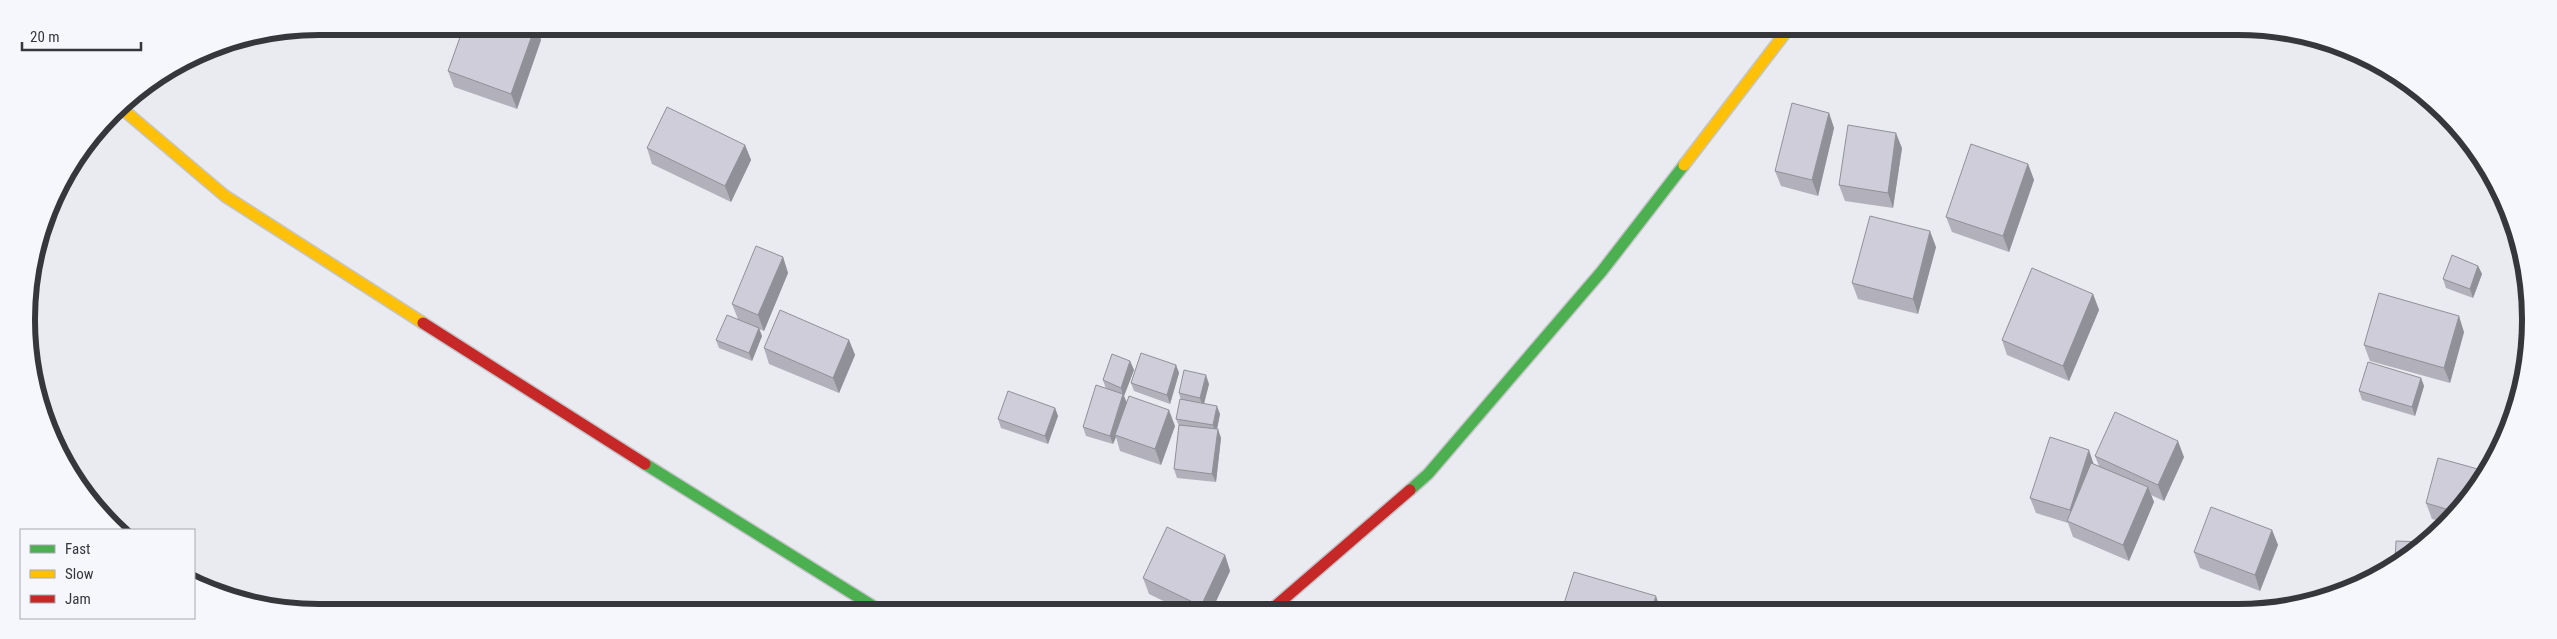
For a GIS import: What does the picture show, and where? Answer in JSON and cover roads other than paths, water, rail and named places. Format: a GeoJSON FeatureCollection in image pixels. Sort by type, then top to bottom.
{"type":"FeatureCollection","features":[{"type":"Feature","properties":{"kind":"street"},"geometry":{"type":"LineString","coordinates":[[1277,604],[1428,474],[1602,271],[1784,35]]}},
{"type":"Feature","properties":{"kind":"street"},"geometry":{"type":"LineString","coordinates":[[125,112],[226,196],[600,436],[869,604]]}}]}
